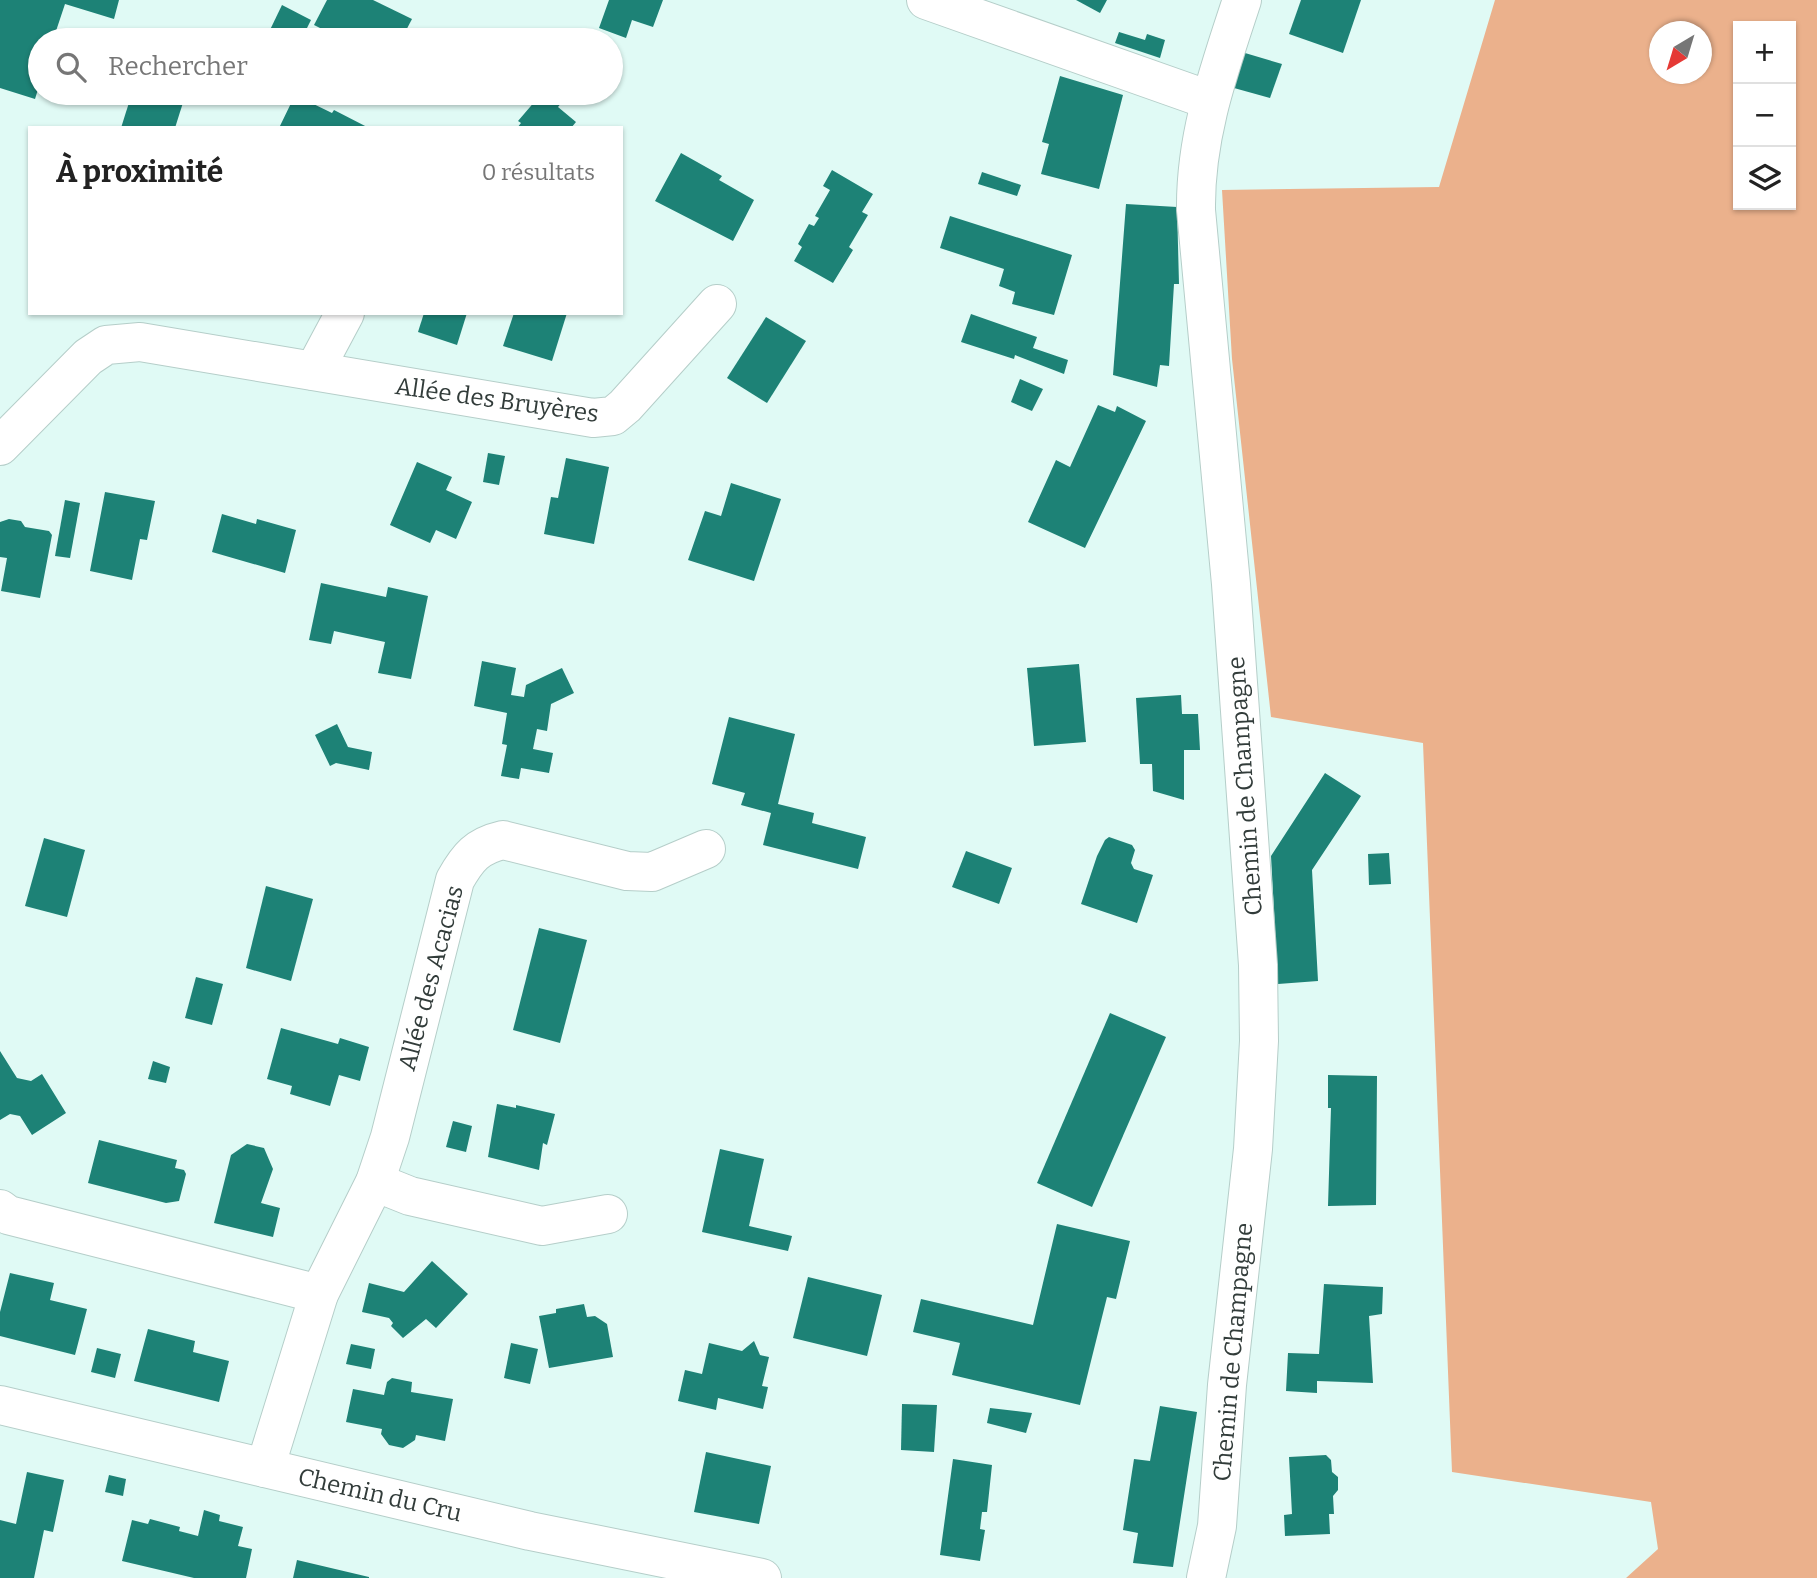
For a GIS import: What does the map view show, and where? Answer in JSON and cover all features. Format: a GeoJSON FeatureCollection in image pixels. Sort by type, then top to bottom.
{"type":"FeatureCollection","features":[{"type":"Feature","properties":{"kind":"street"},"geometry":{"type":"LineString","coordinates":[[926,0],[1209,100]]}},
{"type":"Feature","properties":{"kind":"street","name":"Chemin de Champagne"},"geometry":{"type":"LineString","coordinates":[[1206,1578],[1217,1526],[1227,1385],[1253,1149],[1259,1041],[1258,965],[1232,597],[1196,210],[1195,170],[1209,100],[1242,0]]}},
{"type":"Feature","properties":{"kind":"street","name":"Allée des Bruyères"},"geometry":{"type":"LineString","coordinates":[[0,446],[88,357],[106,345],[140,342],[593,418],[613,416],[638,393],[717,304]]}},
{"type":"Feature","properties":{"kind":"street"},"geometry":{"type":"LineString","coordinates":[[314,371],[344,315]]}},
{"type":"Feature","properties":{"kind":"street","name":"Allée des Acacias"},"geometry":{"type":"LineString","coordinates":[[265,1468],[319,1294],[375,1182],[390,1137],[455,880],[467,858],[483,845],[503,840],[627,871],[652,872],[706,849]]}},
{"type":"Feature","properties":{"kind":"street"},"geometry":{"type":"LineString","coordinates":[[375,1182],[410,1196],[542,1226],[608,1214]]}},
{"type":"Feature","properties":{"kind":"street"},"geometry":{"type":"LineString","coordinates":[[0,1209],[8,1215],[319,1294]]}},
{"type":"Feature","properties":{"kind":"street","name":"Chemin du Cru"},"geometry":{"type":"LineString","coordinates":[[0,1405],[530,1531],[762,1578]]}},
{"type":"Feature","properties":{"kind":"shaded area"},"geometry":{"type":"Polygon","coordinates":[[[1495,0],[1817,0],[1817,1578],[1626,1578],[1658,1549],[1651,1502],[1452,1472],[1423,743],[1271,717],[1232,359],[1222,190],[1439,187],[1495,0]]]}},
{"type":"Feature","properties":{"kind":"building"},"geometry":{"type":"Polygon","coordinates":[[[0,0],[119,0],[114,19],[65,4],[57,28],[28,28],[28,97],[0,88],[0,0]]]}},
{"type":"Feature","properties":{"kind":"building"},"geometry":{"type":"Polygon","coordinates":[[[327,0],[373,0],[412,19],[407,28],[320,28],[314,25],[327,0]]]}},
{"type":"Feature","properties":{"kind":"building"},"geometry":{"type":"Polygon","coordinates":[[[609,0],[663,0],[653,27],[632,20],[626,38],[623,37],[623,28],[599,28],[609,0]]]}},
{"type":"Feature","properties":{"kind":"building"},"geometry":{"type":"Polygon","coordinates":[[[1076,0],[1107,0],[1100,13],[1076,0]]]}},
{"type":"Feature","properties":{"kind":"building"},"geometry":{"type":"Polygon","coordinates":[[[1301,0],[1361,0],[1343,53],[1289,34],[1301,0]]]}},
{"type":"Feature","properties":{"kind":"building"},"geometry":{"type":"Polygon","coordinates":[[[282,5],[311,20],[307,28],[271,28],[282,5]]]}},
{"type":"Feature","properties":{"kind":"building"},"geometry":{"type":"Polygon","coordinates":[[[1119,32],[1145,40],[1147,34],[1165,40],[1160,58],[1115,43],[1119,32]]]}},
{"type":"Feature","properties":{"kind":"building"},"geometry":{"type":"Polygon","coordinates":[[[1245,53],[1282,64],[1270,98],[1234,88],[1245,53]]]}},
{"type":"Feature","properties":{"kind":"building"},"geometry":{"type":"Polygon","coordinates":[[[1060,76],[1123,95],[1099,189],[1041,174],[1049,144],[1042,142],[1060,76]]]}},
{"type":"Feature","properties":{"kind":"building"},"geometry":{"type":"Polygon","coordinates":[[[128,105],[182,105],[176,126],[122,126],[128,105]]]}},
{"type":"Feature","properties":{"kind":"building"},"geometry":{"type":"Polygon","coordinates":[[[290,105],[316,105],[332,113],[334,110],[365,126],[280,126],[290,105]]]}},
{"type":"Feature","properties":{"kind":"building"},"geometry":{"type":"Polygon","coordinates":[[[532,105],[560,105],[558,107],[576,122],[573,126],[519,126],[521,123],[518,121],[532,105]]]}},
{"type":"Feature","properties":{"kind":"building"},"geometry":{"type":"Polygon","coordinates":[[[681,153],[722,176],[719,180],[754,200],[733,241],[655,201],[681,153]]]}},
{"type":"Feature","properties":{"kind":"building"},"geometry":{"type":"Polygon","coordinates":[[[832,170],[873,194],[862,212],[868,215],[849,247],[853,250],[833,283],[794,261],[802,247],[798,244],[809,224],[814,226],[819,218],[815,216],[830,190],[823,186],[832,170]]]}},
{"type":"Feature","properties":{"kind":"building"},"geometry":{"type":"Polygon","coordinates":[[[982,172],[1021,185],[1017,196],[978,184],[982,172]]]}},
{"type":"Feature","properties":{"kind":"building"},"geometry":{"type":"Polygon","coordinates":[[[1126,204],[1177,207],[1179,284],[1174,284],[1169,366],[1160,365],[1157,387],[1113,375],[1126,204]]]}},
{"type":"Feature","properties":{"kind":"building"},"geometry":{"type":"Polygon","coordinates":[[[950,216],[1072,255],[1054,315],[1012,304],[1015,292],[999,286],[1004,269],[940,248],[950,216]]]}},
{"type":"Feature","properties":{"kind":"building"},"geometry":{"type":"Polygon","coordinates":[[[971,314],[1037,337],[1033,348],[1068,360],[1064,374],[1015,355],[1014,359],[961,342],[971,314]]]}},
{"type":"Feature","properties":{"kind":"building"},"geometry":{"type":"Polygon","coordinates":[[[423,315],[466,315],[457,345],[418,332],[423,315]]]}},
{"type":"Feature","properties":{"kind":"building"},"geometry":{"type":"Polygon","coordinates":[[[513,315],[566,315],[552,361],[503,346],[513,315]]]}},
{"type":"Feature","properties":{"kind":"building"},"geometry":{"type":"Polygon","coordinates":[[[766,317],[806,341],[767,403],[727,378],[766,317]]]}},
{"type":"Feature","properties":{"kind":"building"},"geometry":{"type":"Polygon","coordinates":[[[1020,379],[1043,389],[1032,411],[1011,402],[1020,379]]]}},
{"type":"Feature","properties":{"kind":"building"},"geometry":{"type":"Polygon","coordinates":[[[1098,405],[1115,412],[1117,406],[1146,421],[1085,548],[1028,522],[1056,460],[1070,467],[1098,405]]]}},
{"type":"Feature","properties":{"kind":"building"},"geometry":{"type":"Polygon","coordinates":[[[488,453],[505,456],[499,485],[483,482],[488,453]]]}},
{"type":"Feature","properties":{"kind":"building"},"geometry":{"type":"Polygon","coordinates":[[[566,458],[609,467],[594,544],[544,534],[551,497],[558,498],[566,458]]]}},
{"type":"Feature","properties":{"kind":"building"},"geometry":{"type":"Polygon","coordinates":[[[417,462],[452,477],[446,490],[472,502],[456,539],[436,530],[430,543],[390,525],[417,462]]]}},
{"type":"Feature","properties":{"kind":"building"},"geometry":{"type":"Polygon","coordinates":[[[731,483],[781,499],[754,581],[688,560],[705,511],[721,516],[731,483]]]}},
{"type":"Feature","properties":{"kind":"building"},"geometry":{"type":"Polygon","coordinates":[[[105,492],[155,501],[147,540],[140,539],[132,580],[90,571],[105,492]]]}},
{"type":"Feature","properties":{"kind":"building"},"geometry":{"type":"Polygon","coordinates":[[[65,500],[80,503],[70,558],[55,556],[65,500]]]}},
{"type":"Feature","properties":{"kind":"building"},"geometry":{"type":"Polygon","coordinates":[[[222,514],[256,524],[257,519],[296,530],[285,573],[212,552],[222,514]]]}},
{"type":"Feature","properties":{"kind":"building"},"geometry":{"type":"Polygon","coordinates":[[[9,519],[21,521],[25,527],[49,531],[52,535],[40,598],[1,591],[7,558],[0,557],[0,522],[9,519]]]}},
{"type":"Feature","properties":{"kind":"building"},"geometry":{"type":"Polygon","coordinates":[[[321,583],[386,597],[388,587],[428,596],[411,679],[378,673],[385,642],[334,631],[331,644],[309,640],[321,583]]]}},
{"type":"Feature","properties":{"kind":"building"},"geometry":{"type":"Polygon","coordinates":[[[482,661],[516,668],[511,695],[524,697],[526,685],[562,668],[574,693],[551,704],[547,731],[537,729],[533,749],[553,753],[549,773],[521,768],[519,779],[501,776],[507,745],[502,744],[507,713],[474,706],[482,661]]]}},
{"type":"Feature","properties":{"kind":"building"},"geometry":{"type":"Polygon","coordinates":[[[1079,664],[1086,742],[1034,746],[1027,668],[1079,664]]]}},
{"type":"Feature","properties":{"kind":"building"},"geometry":{"type":"Polygon","coordinates":[[[1181,695],[1182,714],[1198,714],[1200,750],[1184,750],[1184,800],[1153,791],[1152,764],[1140,764],[1136,698],[1181,695]]]}},
{"type":"Feature","properties":{"kind":"building"},"geometry":{"type":"Polygon","coordinates":[[[729,717],[795,734],[778,804],[814,813],[812,823],[866,837],[858,869],[763,845],[771,813],[741,805],[745,793],[712,784],[729,717]]]}},
{"type":"Feature","properties":{"kind":"building"},"geometry":{"type":"Polygon","coordinates":[[[337,724],[348,747],[372,752],[369,770],[336,763],[330,766],[315,735],[337,724]]]}},
{"type":"Feature","properties":{"kind":"building"},"geometry":{"type":"Polygon","coordinates":[[[1325,773],[1361,796],[1312,870],[1318,981],[1278,984],[1271,856],[1325,773]]]}},
{"type":"Feature","properties":{"kind":"building"},"geometry":{"type":"Polygon","coordinates":[[[1109,837],[1132,845],[1135,850],[1131,863],[1134,869],[1153,875],[1137,923],[1081,904],[1097,856],[1109,837]]]}},
{"type":"Feature","properties":{"kind":"building"},"geometry":{"type":"Polygon","coordinates":[[[44,838],[85,850],[67,917],[25,906],[44,838]]]}},
{"type":"Feature","properties":{"kind":"building"},"geometry":{"type":"Polygon","coordinates":[[[966,851],[1012,868],[999,904],[952,887],[966,851]]]}},
{"type":"Feature","properties":{"kind":"building"},"geometry":{"type":"Polygon","coordinates":[[[1389,853],[1391,884],[1369,885],[1368,854],[1389,853]]]}},
{"type":"Feature","properties":{"kind":"building"},"geometry":{"type":"Polygon","coordinates":[[[266,886],[313,899],[291,981],[246,968],[266,886]]]}},
{"type":"Feature","properties":{"kind":"building"},"geometry":{"type":"Polygon","coordinates":[[[539,928],[587,940],[560,1043],[513,1030],[539,928]]]}},
{"type":"Feature","properties":{"kind":"building"},"geometry":{"type":"Polygon","coordinates":[[[196,977],[223,984],[212,1025],[185,1018],[196,977]]]}},
{"type":"Feature","properties":{"kind":"building"},"geometry":{"type":"Polygon","coordinates":[[[1110,1013],[1166,1037],[1092,1207],[1037,1183],[1110,1013]]]}},
{"type":"Feature","properties":{"kind":"building"},"geometry":{"type":"Polygon","coordinates":[[[281,1028],[338,1044],[340,1038],[369,1047],[360,1081],[339,1075],[330,1106],[290,1094],[292,1086],[267,1079],[281,1028]]]}},
{"type":"Feature","properties":{"kind":"building"},"geometry":{"type":"Polygon","coordinates":[[[0,1051],[17,1078],[31,1081],[42,1074],[66,1113],[32,1135],[20,1116],[10,1114],[0,1120],[0,1051]]]}},
{"type":"Feature","properties":{"kind":"building"},"geometry":{"type":"Polygon","coordinates":[[[153,1061],[170,1067],[166,1083],[148,1079],[153,1061]]]}},
{"type":"Feature","properties":{"kind":"building"},"geometry":{"type":"Polygon","coordinates":[[[1328,1075],[1377,1076],[1376,1205],[1328,1206],[1331,1108],[1328,1108],[1328,1075]]]}},
{"type":"Feature","properties":{"kind":"building"},"geometry":{"type":"Polygon","coordinates":[[[497,1104],[516,1108],[516,1105],[555,1114],[547,1145],[543,1143],[539,1170],[488,1157],[497,1104]]]}},
{"type":"Feature","properties":{"kind":"building"},"geometry":{"type":"Polygon","coordinates":[[[453,1121],[472,1126],[466,1152],[446,1147],[453,1121]]]}},
{"type":"Feature","properties":{"kind":"building"},"geometry":{"type":"Polygon","coordinates":[[[99,1140],[177,1160],[175,1168],[184,1170],[186,1174],[179,1201],[166,1203],[88,1183],[99,1140]]]}},
{"type":"Feature","properties":{"kind":"building"},"geometry":{"type":"Polygon","coordinates":[[[247,1144],[264,1148],[273,1169],[261,1203],[280,1208],[273,1237],[214,1223],[231,1155],[247,1144]]]}},
{"type":"Feature","properties":{"kind":"building"},"geometry":{"type":"Polygon","coordinates":[[[720,1149],[764,1159],[749,1226],[792,1236],[788,1251],[702,1232],[720,1149]]]}},
{"type":"Feature","properties":{"kind":"building"},"geometry":{"type":"Polygon","coordinates":[[[1057,1224],[1130,1241],[1116,1299],[1107,1297],[1080,1405],[952,1375],[960,1343],[913,1332],[921,1299],[1033,1325],[1057,1224]]]}},
{"type":"Feature","properties":{"kind":"building"},"geometry":{"type":"Polygon","coordinates":[[[432,1261],[468,1294],[436,1328],[426,1319],[403,1338],[391,1326],[393,1323],[389,1318],[362,1312],[369,1283],[404,1292],[432,1261]]]}},
{"type":"Feature","properties":{"kind":"building"},"geometry":{"type":"Polygon","coordinates":[[[10,1273],[54,1283],[50,1300],[87,1309],[75,1355],[0,1336],[0,1312],[10,1273]]]}},
{"type":"Feature","properties":{"kind":"building"},"geometry":{"type":"Polygon","coordinates":[[[808,1277],[882,1295],[867,1356],[793,1338],[808,1277]]]}},
{"type":"Feature","properties":{"kind":"building"},"geometry":{"type":"Polygon","coordinates":[[[1324,1284],[1383,1287],[1382,1314],[1369,1316],[1373,1383],[1317,1381],[1317,1393],[1286,1391],[1288,1353],[1319,1354],[1324,1284]]]}},
{"type":"Feature","properties":{"kind":"building"},"geometry":{"type":"Polygon","coordinates":[[[584,1304],[587,1317],[595,1316],[607,1324],[613,1357],[549,1368],[539,1316],[556,1313],[556,1309],[584,1304]]]}},
{"type":"Feature","properties":{"kind":"building"},"geometry":{"type":"Polygon","coordinates":[[[148,1329],[195,1341],[193,1352],[229,1361],[219,1402],[134,1381],[148,1329]]]}},
{"type":"Feature","properties":{"kind":"building"},"geometry":{"type":"Polygon","coordinates":[[[754,1341],[760,1355],[769,1357],[762,1386],[768,1387],[763,1409],[718,1398],[716,1410],[678,1401],[685,1370],[702,1374],[709,1343],[742,1351],[754,1341]]]}},
{"type":"Feature","properties":{"kind":"building"},"geometry":{"type":"Polygon","coordinates":[[[511,1343],[538,1349],[530,1384],[504,1378],[511,1343]]]}},
{"type":"Feature","properties":{"kind":"building"},"geometry":{"type":"Polygon","coordinates":[[[351,1344],[375,1349],[371,1369],[346,1364],[351,1344]]]}},
{"type":"Feature","properties":{"kind":"building"},"geometry":{"type":"Polygon","coordinates":[[[97,1348],[121,1354],[115,1378],[91,1372],[97,1348]]]}},
{"type":"Feature","properties":{"kind":"building"},"geometry":{"type":"Polygon","coordinates":[[[392,1378],[412,1382],[411,1392],[453,1399],[445,1441],[416,1435],[415,1440],[403,1448],[389,1445],[381,1434],[382,1429],[346,1422],[353,1389],[384,1395],[387,1382],[392,1378]]]}},
{"type":"Feature","properties":{"kind":"building"},"geometry":{"type":"Polygon","coordinates":[[[902,1404],[937,1405],[934,1452],[901,1450],[902,1404]]]}},
{"type":"Feature","properties":{"kind":"building"},"geometry":{"type":"Polygon","coordinates":[[[1160,1406],[1197,1412],[1173,1567],[1133,1563],[1138,1533],[1123,1530],[1134,1459],[1150,1461],[1160,1406]]]}},
{"type":"Feature","properties":{"kind":"building"},"geometry":{"type":"Polygon","coordinates":[[[990,1408],[1032,1413],[1026,1433],[987,1423],[990,1408]]]}},
{"type":"Feature","properties":{"kind":"building"},"geometry":{"type":"Polygon","coordinates":[[[706,1452],[771,1466],[759,1524],[694,1512],[706,1452]]]}},
{"type":"Feature","properties":{"kind":"building"},"geometry":{"type":"Polygon","coordinates":[[[1326,1455],[1331,1460],[1332,1472],[1338,1477],[1338,1490],[1333,1496],[1334,1514],[1329,1514],[1330,1534],[1285,1536],[1284,1515],[1292,1514],[1289,1457],[1326,1455]]]}},
{"type":"Feature","properties":{"kind":"building"},"geometry":{"type":"Polygon","coordinates":[[[953,1459],[992,1465],[987,1512],[982,1512],[980,1529],[985,1530],[980,1561],[940,1555],[953,1459]]]}},
{"type":"Feature","properties":{"kind":"building"},"geometry":{"type":"Polygon","coordinates":[[[27,1472],[64,1480],[53,1532],[44,1530],[34,1578],[0,1578],[0,1520],[16,1524],[27,1472]]]}},
{"type":"Feature","properties":{"kind":"building"},"geometry":{"type":"Polygon","coordinates":[[[109,1475],[126,1479],[123,1496],[105,1492],[109,1475]]]}},
{"type":"Feature","properties":{"kind":"building"},"geometry":{"type":"Polygon","coordinates":[[[204,1510],[220,1515],[219,1521],[243,1527],[238,1546],[252,1549],[246,1578],[194,1578],[122,1561],[132,1520],[148,1524],[150,1519],[180,1527],[179,1531],[198,1536],[204,1510]]]}},
{"type":"Feature","properties":{"kind":"building"},"geometry":{"type":"Polygon","coordinates":[[[297,1560],[369,1577],[369,1578],[293,1578],[297,1560]]]}}]}
